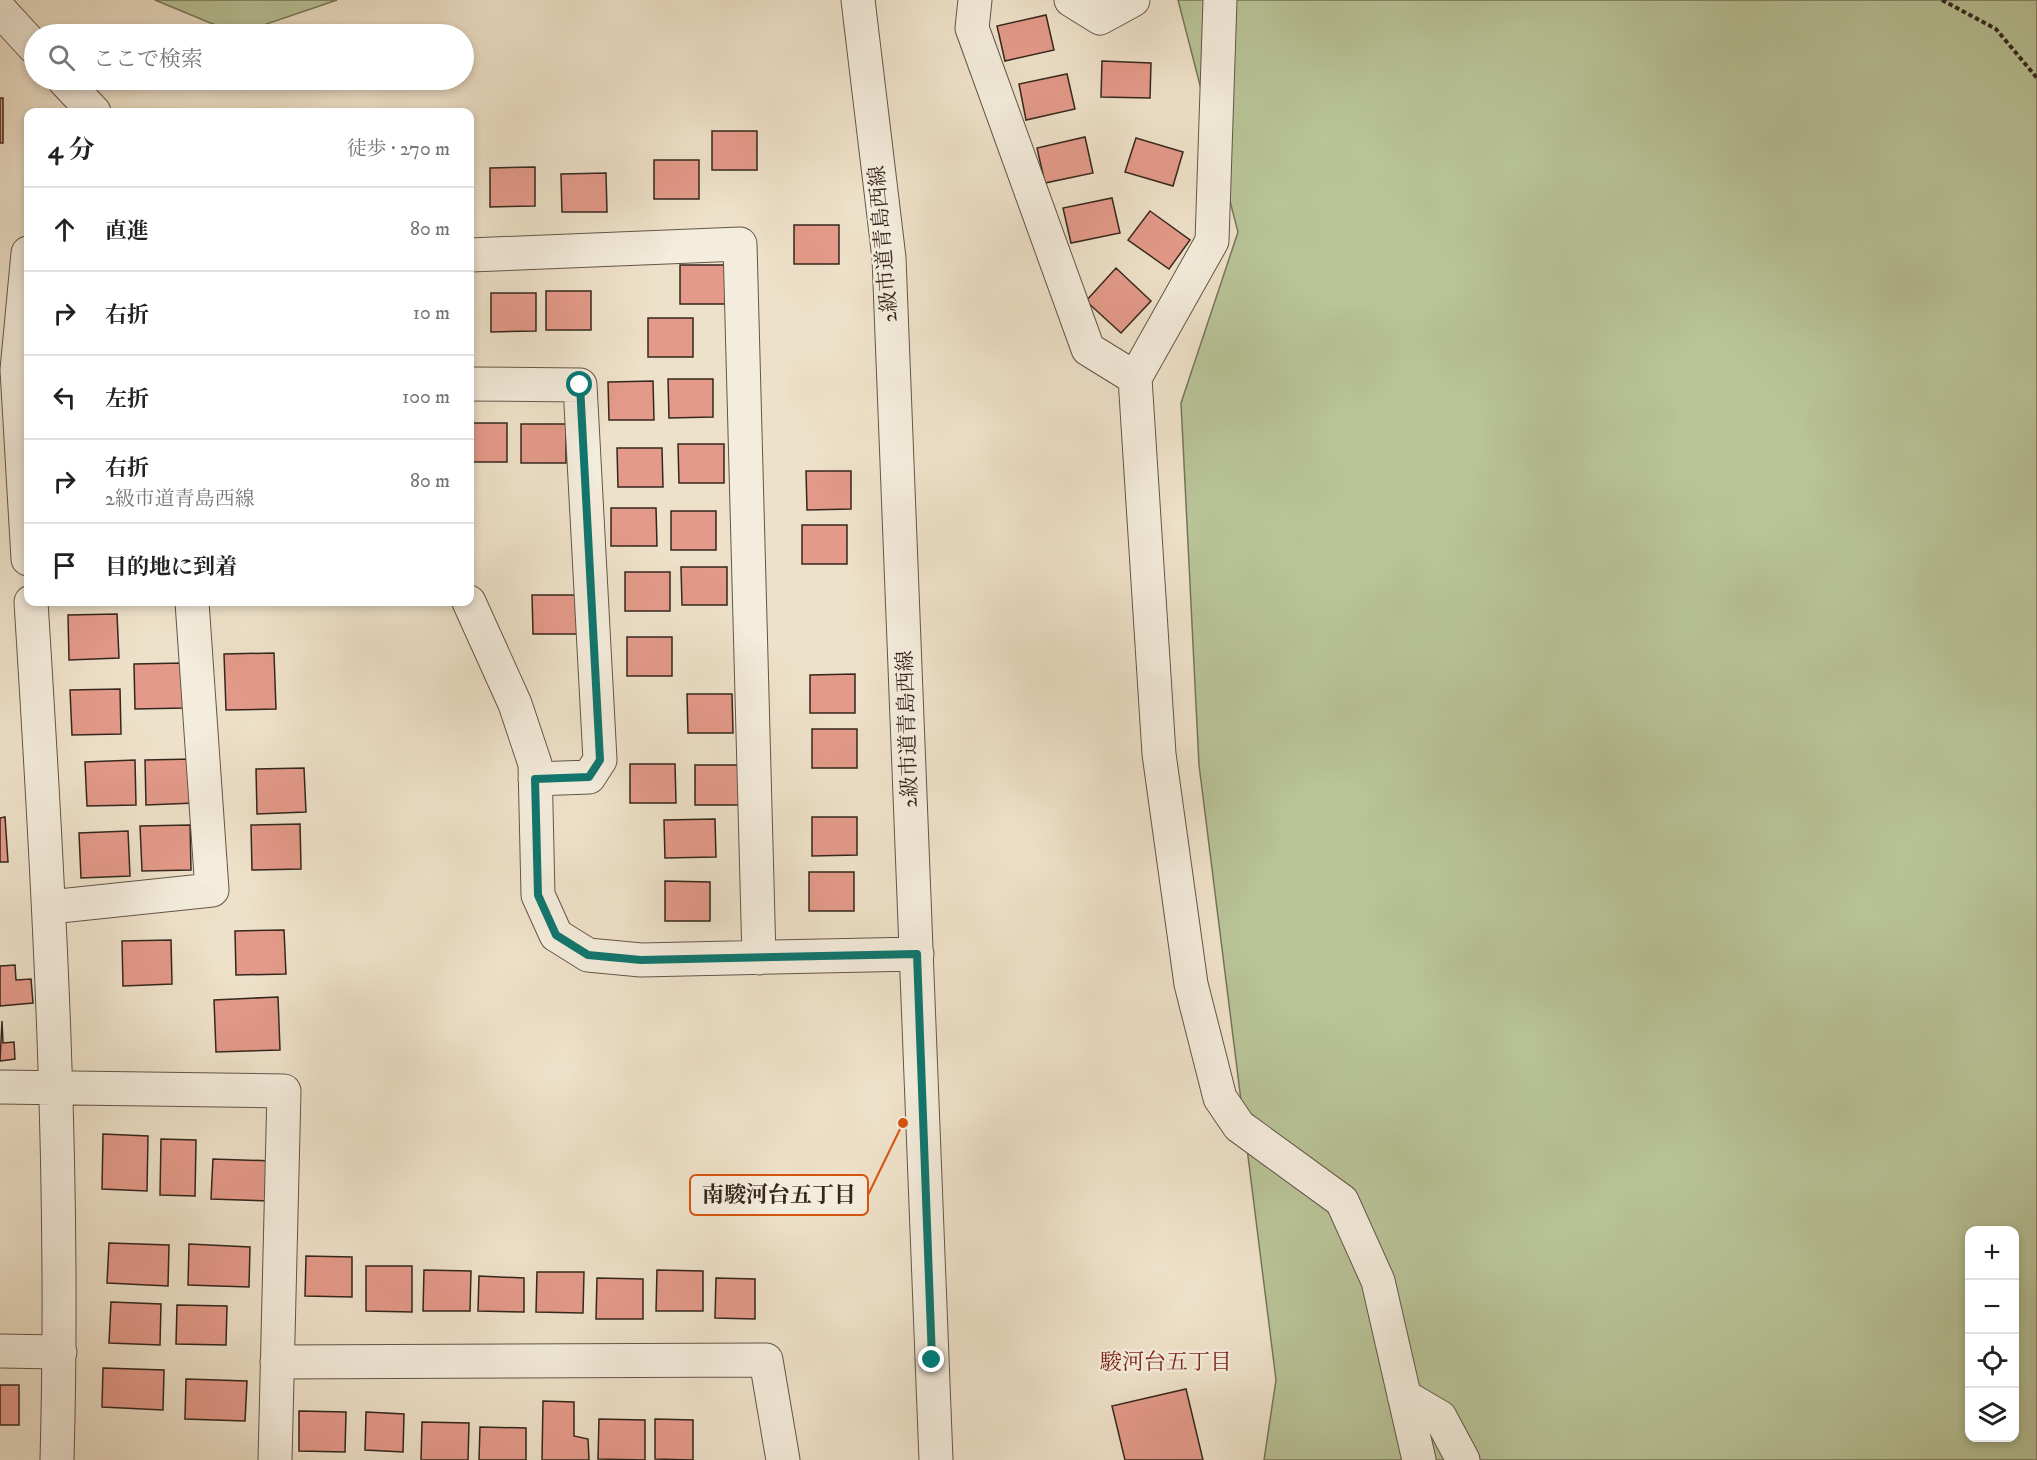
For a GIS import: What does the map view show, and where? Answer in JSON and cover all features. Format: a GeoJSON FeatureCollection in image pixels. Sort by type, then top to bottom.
{"type":"FeatureCollection","features":[{"type":"Feature","properties":{"kind":"street","name":"2級市道青島西線"},"geometry":{"type":"LineString","coordinates":[[858,0],[889,258],[936,1460]]}},
{"type":"Feature","properties":{"kind":"street"},"geometry":{"type":"LineString","coordinates":[[975,0],[972,28],[1088,349],[1135,378]]}},
{"type":"Feature","properties":{"kind":"street"},"geometry":{"type":"LineString","coordinates":[[1071,0],[1100,18],[1133,0]]}},
{"type":"Feature","properties":{"kind":"street"},"geometry":{"type":"LineString","coordinates":[[1220,0],[1212,241],[1135,378],[1159,754],[1191,984],[1220,1098],[1239,1126],[1342,1201],[1378,1281],[1419,1460]]}},
{"type":"Feature","properties":{"kind":"street"},"geometry":{"type":"LineString","coordinates":[[0,10],[24,36]]}},
{"type":"Feature","properties":{"kind":"street"},"geometry":{"type":"LineString","coordinates":[[73,90],[90,108]]}},
{"type":"Feature","properties":{"kind":"street"},"geometry":{"type":"LineString","coordinates":[[474,255],[741,244],[759,958]]}},
{"type":"Feature","properties":{"kind":"street"},"geometry":{"type":"LineString","coordinates":[[24,289],[15,370],[24,501]]}},
{"type":"Feature","properties":{"kind":"street"},"geometry":{"type":"LineString","coordinates":[[474,384],[580,385],[600,760],[589,777],[535,779]]}},
{"type":"Feature","properties":{"kind":"street"},"geometry":{"type":"LineString","coordinates":[[31,606],[50,907],[56,1087],[60,1352],[57,1460]]}},
{"type":"Feature","properties":{"kind":"street"},"geometry":{"type":"LineString","coordinates":[[50,907],[212,890],[192,606]]}},
{"type":"Feature","properties":{"kind":"street"},"geometry":{"type":"LineString","coordinates":[[470,606],[515,704],[535,764],[538,895],[556,935],[588,955],[641,960],[917,954]]}},
{"type":"Feature","properties":{"kind":"street"},"geometry":{"type":"LineString","coordinates":[[0,1087],[284,1091],[275,1460]]}},
{"type":"Feature","properties":{"kind":"street"},"geometry":{"type":"LineString","coordinates":[[0,1351],[60,1352]]}},
{"type":"Feature","properties":{"kind":"street"},"geometry":{"type":"LineString","coordinates":[[277,1362],[766,1360],[783,1460]]}},
{"type":"Feature","properties":{"kind":"street"},"geometry":{"type":"LineString","coordinates":[[1404,1396],[1440,1417],[1462,1460]]}},
{"type":"Feature","properties":{"kind":"path"},"geometry":{"type":"LineString","coordinates":[[1942,0],[1995,29],[2037,78]]}},
{"type":"Feature","properties":{"kind":"green space"},"geometry":{"type":"Polygon","coordinates":[[[155,0],[337,0],[266,24],[213,24],[155,0]]]}},
{"type":"Feature","properties":{"kind":"green space"},"geometry":{"type":"Polygon","coordinates":[[[1178,0],[2037,0],[2037,1460],[1264,1460],[1276,1380],[1199,765],[1181,403],[1238,232],[1178,0]]]}},
{"type":"Feature","properties":{"kind":"building"},"geometry":{"type":"Polygon","coordinates":[[[1046,15],[1054,50],[1005,61],[997,26],[1046,15]]]}},
{"type":"Feature","properties":{"kind":"building"},"geometry":{"type":"Polygon","coordinates":[[[1102,61],[1151,63],[1150,98],[1101,97],[1102,61]]]}},
{"type":"Feature","properties":{"kind":"building"},"geometry":{"type":"Polygon","coordinates":[[[1067,74],[1075,109],[1026,120],[1019,84],[1067,74]]]}},
{"type":"Feature","properties":{"kind":"building"},"geometry":{"type":"Polygon","coordinates":[[[0,98],[3,98],[3,143],[0,143],[0,98]]]}},
{"type":"Feature","properties":{"kind":"building"},"geometry":{"type":"Polygon","coordinates":[[[712,131],[757,131],[757,170],[712,170],[712,131]]]}},
{"type":"Feature","properties":{"kind":"building"},"geometry":{"type":"Polygon","coordinates":[[[1085,137],[1093,173],[1045,183],[1037,148],[1085,137]]]}},
{"type":"Feature","properties":{"kind":"building"},"geometry":{"type":"Polygon","coordinates":[[[1136,138],[1183,152],[1173,186],[1125,172],[1136,138]]]}},
{"type":"Feature","properties":{"kind":"building"},"geometry":{"type":"Polygon","coordinates":[[[654,160],[699,160],[699,199],[654,199],[654,160]]]}},
{"type":"Feature","properties":{"kind":"building"},"geometry":{"type":"Polygon","coordinates":[[[535,167],[535,206],[490,207],[490,168],[535,167]]]}},
{"type":"Feature","properties":{"kind":"building"},"geometry":{"type":"Polygon","coordinates":[[[606,173],[607,212],[562,212],[561,174],[606,173]]]}},
{"type":"Feature","properties":{"kind":"building"},"geometry":{"type":"Polygon","coordinates":[[[1112,198],[1120,233],[1071,243],[1063,208],[1112,198]]]}},
{"type":"Feature","properties":{"kind":"building"},"geometry":{"type":"Polygon","coordinates":[[[1150,211],[1190,240],[1169,269],[1128,240],[1150,211]]]}},
{"type":"Feature","properties":{"kind":"building"},"geometry":{"type":"Polygon","coordinates":[[[794,225],[839,225],[839,264],[794,264],[794,225]]]}},
{"type":"Feature","properties":{"kind":"building"},"geometry":{"type":"Polygon","coordinates":[[[680,265],[725,265],[725,304],[680,304],[680,265]]]}},
{"type":"Feature","properties":{"kind":"building"},"geometry":{"type":"Polygon","coordinates":[[[1116,268],[1151,301],[1121,333],[1086,301],[1116,268]]]}},
{"type":"Feature","properties":{"kind":"building"},"geometry":{"type":"Polygon","coordinates":[[[546,291],[591,291],[591,330],[546,330],[546,291]]]}},
{"type":"Feature","properties":{"kind":"building"},"geometry":{"type":"Polygon","coordinates":[[[491,293],[536,293],[536,331],[491,332],[491,293]]]}},
{"type":"Feature","properties":{"kind":"building"},"geometry":{"type":"Polygon","coordinates":[[[648,318],[693,318],[693,357],[648,357],[648,318]]]}},
{"type":"Feature","properties":{"kind":"building"},"geometry":{"type":"Polygon","coordinates":[[[668,379],[713,379],[713,417],[669,418],[668,379]]]}},
{"type":"Feature","properties":{"kind":"building"},"geometry":{"type":"Polygon","coordinates":[[[653,381],[654,420],[609,420],[608,382],[653,381]]]}},
{"type":"Feature","properties":{"kind":"building"},"geometry":{"type":"Polygon","coordinates":[[[474,423],[507,423],[507,462],[474,462],[474,423]]]}},
{"type":"Feature","properties":{"kind":"building"},"geometry":{"type":"Polygon","coordinates":[[[521,424],[566,424],[566,463],[521,463],[521,424]]]}},
{"type":"Feature","properties":{"kind":"building"},"geometry":{"type":"Polygon","coordinates":[[[678,444],[724,444],[724,483],[679,483],[678,444]]]}},
{"type":"Feature","properties":{"kind":"building"},"geometry":{"type":"Polygon","coordinates":[[[617,448],[662,448],[663,487],[618,487],[617,448]]]}},
{"type":"Feature","properties":{"kind":"building"},"geometry":{"type":"Polygon","coordinates":[[[806,471],[851,471],[851,509],[807,510],[806,471]]]}},
{"type":"Feature","properties":{"kind":"building"},"geometry":{"type":"Polygon","coordinates":[[[611,508],[656,508],[657,546],[611,546],[611,508]]]}},
{"type":"Feature","properties":{"kind":"building"},"geometry":{"type":"Polygon","coordinates":[[[671,511],[716,511],[716,550],[671,550],[671,511]]]}},
{"type":"Feature","properties":{"kind":"building"},"geometry":{"type":"Polygon","coordinates":[[[802,525],[847,525],[847,564],[802,564],[802,525]]]}},
{"type":"Feature","properties":{"kind":"building"},"geometry":{"type":"Polygon","coordinates":[[[681,567],[727,567],[727,605],[682,605],[681,567]]]}},
{"type":"Feature","properties":{"kind":"building"},"geometry":{"type":"Polygon","coordinates":[[[625,572],[670,572],[670,611],[625,611],[625,572]]]}},
{"type":"Feature","properties":{"kind":"building"},"geometry":{"type":"Polygon","coordinates":[[[532,595],[577,595],[578,634],[533,634],[532,595]]]}},
{"type":"Feature","properties":{"kind":"building"},"geometry":{"type":"Polygon","coordinates":[[[117,614],[119,658],[69,660],[68,615],[117,614]]]}},
{"type":"Feature","properties":{"kind":"building"},"geometry":{"type":"Polygon","coordinates":[[[627,637],[672,637],[672,676],[627,676],[627,637]]]}},
{"type":"Feature","properties":{"kind":"building"},"geometry":{"type":"Polygon","coordinates":[[[274,653],[276,709],[226,710],[224,654],[274,653]]]}},
{"type":"Feature","properties":{"kind":"building"},"geometry":{"type":"Polygon","coordinates":[[[183,663],[185,708],[135,709],[134,664],[183,663]]]}},
{"type":"Feature","properties":{"kind":"building"},"geometry":{"type":"Polygon","coordinates":[[[855,674],[855,713],[810,713],[810,675],[855,674]]]}},
{"type":"Feature","properties":{"kind":"building"},"geometry":{"type":"Polygon","coordinates":[[[120,689],[121,734],[72,735],[70,690],[120,689]]]}},
{"type":"Feature","properties":{"kind":"building"},"geometry":{"type":"Polygon","coordinates":[[[687,694],[732,694],[733,733],[688,733],[687,694]]]}},
{"type":"Feature","properties":{"kind":"building"},"geometry":{"type":"Polygon","coordinates":[[[812,729],[857,729],[857,768],[812,768],[812,729]]]}},
{"type":"Feature","properties":{"kind":"building"},"geometry":{"type":"Polygon","coordinates":[[[194,759],[195,803],[146,805],[145,760],[194,759]]]}},
{"type":"Feature","properties":{"kind":"building"},"geometry":{"type":"Polygon","coordinates":[[[135,760],[136,805],[87,806],[85,762],[135,760]]]}},
{"type":"Feature","properties":{"kind":"building"},"geometry":{"type":"Polygon","coordinates":[[[630,764],[675,764],[676,803],[630,803],[630,764]]]}},
{"type":"Feature","properties":{"kind":"building"},"geometry":{"type":"Polygon","coordinates":[[[695,765],[741,765],[741,805],[695,805],[695,765]]]}},
{"type":"Feature","properties":{"kind":"building"},"geometry":{"type":"Polygon","coordinates":[[[304,768],[306,812],[257,814],[256,769],[304,768]]]}},
{"type":"Feature","properties":{"kind":"building"},"geometry":{"type":"Polygon","coordinates":[[[5,817],[8,862],[0,862],[0,818],[5,817]]]}},
{"type":"Feature","properties":{"kind":"building"},"geometry":{"type":"Polygon","coordinates":[[[812,817],[857,817],[857,855],[812,856],[812,817]]]}},
{"type":"Feature","properties":{"kind":"building"},"geometry":{"type":"Polygon","coordinates":[[[715,819],[716,857],[665,858],[664,820],[715,819]]]}},
{"type":"Feature","properties":{"kind":"building"},"geometry":{"type":"Polygon","coordinates":[[[300,824],[301,869],[252,870],[251,825],[300,824]]]}},
{"type":"Feature","properties":{"kind":"building"},"geometry":{"type":"Polygon","coordinates":[[[190,825],[191,870],[142,871],[140,826],[190,825]]]}},
{"type":"Feature","properties":{"kind":"building"},"geometry":{"type":"Polygon","coordinates":[[[128,831],[130,876],[81,878],[79,833],[128,831]]]}},
{"type":"Feature","properties":{"kind":"building"},"geometry":{"type":"Polygon","coordinates":[[[809,872],[854,872],[854,911],[809,911],[809,872]]]}},
{"type":"Feature","properties":{"kind":"building"},"geometry":{"type":"Polygon","coordinates":[[[665,881],[710,882],[710,921],[665,921],[665,881]]]}},
{"type":"Feature","properties":{"kind":"building"},"geometry":{"type":"Polygon","coordinates":[[[284,930],[286,974],[236,975],[235,931],[284,930]]]}},
{"type":"Feature","properties":{"kind":"building"},"geometry":{"type":"Polygon","coordinates":[[[171,940],[172,984],[123,986],[122,941],[171,940]]]}},
{"type":"Feature","properties":{"kind":"building"},"geometry":{"type":"Polygon","coordinates":[[[15,965],[16,980],[31,979],[33,1003],[0,1006],[0,966],[15,965]]]}},
{"type":"Feature","properties":{"kind":"building"},"geometry":{"type":"Polygon","coordinates":[[[278,997],[280,1050],[216,1052],[214,1000],[278,997]]]}},
{"type":"Feature","properties":{"kind":"building"},"geometry":{"type":"Polygon","coordinates":[[[2,1021],[3,1043],[14,1042],[15,1059],[0,1061],[2,1021]]]}},
{"type":"Feature","properties":{"kind":"building"},"geometry":{"type":"Polygon","coordinates":[[[103,1134],[148,1136],[147,1191],[102,1189],[103,1134]]]}},
{"type":"Feature","properties":{"kind":"building"},"geometry":{"type":"Polygon","coordinates":[[[161,1139],[196,1140],[195,1196],[160,1195],[161,1139]]]}},
{"type":"Feature","properties":{"kind":"building"},"geometry":{"type":"Polygon","coordinates":[[[213,1159],[273,1161],[272,1201],[211,1199],[213,1159]]]}},
{"type":"Feature","properties":{"kind":"building"},"geometry":{"type":"Polygon","coordinates":[[[109,1243],[169,1245],[168,1286],[107,1283],[109,1243]]]}},
{"type":"Feature","properties":{"kind":"building"},"geometry":{"type":"Polygon","coordinates":[[[189,1244],[250,1247],[249,1287],[188,1285],[189,1244]]]}},
{"type":"Feature","properties":{"kind":"building"},"geometry":{"type":"Polygon","coordinates":[[[306,1256],[352,1257],[352,1297],[305,1296],[306,1256]]]}},
{"type":"Feature","properties":{"kind":"building"},"geometry":{"type":"Polygon","coordinates":[[[366,1266],[412,1266],[412,1312],[366,1311],[366,1266]]]}},
{"type":"Feature","properties":{"kind":"building"},"geometry":{"type":"Polygon","coordinates":[[[424,1270],[471,1271],[470,1311],[423,1311],[424,1270]]]}},
{"type":"Feature","properties":{"kind":"building"},"geometry":{"type":"Polygon","coordinates":[[[657,1270],[703,1271],[703,1311],[656,1311],[657,1270]]]}},
{"type":"Feature","properties":{"kind":"building"},"geometry":{"type":"Polygon","coordinates":[[[537,1272],[584,1272],[583,1313],[536,1312],[537,1272]]]}},
{"type":"Feature","properties":{"kind":"building"},"geometry":{"type":"Polygon","coordinates":[[[479,1276],[524,1278],[524,1312],[478,1311],[479,1276]]]}},
{"type":"Feature","properties":{"kind":"building"},"geometry":{"type":"Polygon","coordinates":[[[597,1278],[643,1279],[643,1319],[596,1319],[597,1278]]]}},
{"type":"Feature","properties":{"kind":"building"},"geometry":{"type":"Polygon","coordinates":[[[716,1278],[755,1279],[755,1319],[715,1318],[716,1278]]]}},
{"type":"Feature","properties":{"kind":"building"},"geometry":{"type":"Polygon","coordinates":[[[111,1302],[161,1304],[160,1345],[109,1343],[111,1302]]]}},
{"type":"Feature","properties":{"kind":"building"},"geometry":{"type":"Polygon","coordinates":[[[177,1305],[227,1306],[226,1345],[176,1344],[177,1305]]]}},
{"type":"Feature","properties":{"kind":"building"},"geometry":{"type":"Polygon","coordinates":[[[103,1368],[164,1370],[163,1410],[102,1407],[103,1368]]]}},
{"type":"Feature","properties":{"kind":"building"},"geometry":{"type":"Polygon","coordinates":[[[186,1379],[247,1381],[245,1421],[185,1419],[186,1379]]]}},
{"type":"Feature","properties":{"kind":"building"},"geometry":{"type":"Polygon","coordinates":[[[0,1385],[19,1385],[19,1425],[0,1425],[0,1385]]]}},
{"type":"Feature","properties":{"kind":"building"},"geometry":{"type":"Polygon","coordinates":[[[1186,1389],[1203,1460],[1125,1460],[1112,1406],[1186,1389]]]}},
{"type":"Feature","properties":{"kind":"building"},"geometry":{"type":"Polygon","coordinates":[[[543,1401],[574,1402],[574,1436],[588,1439],[589,1460],[542,1460],[543,1401]]]}},
{"type":"Feature","properties":{"kind":"building"},"geometry":{"type":"Polygon","coordinates":[[[299,1411],[346,1412],[345,1452],[299,1451],[299,1411]]]}},
{"type":"Feature","properties":{"kind":"building"},"geometry":{"type":"Polygon","coordinates":[[[366,1412],[404,1414],[403,1452],[365,1450],[366,1412]]]}},
{"type":"Feature","properties":{"kind":"building"},"geometry":{"type":"Polygon","coordinates":[[[599,1419],[645,1420],[645,1460],[598,1459],[599,1419]]]}},
{"type":"Feature","properties":{"kind":"building"},"geometry":{"type":"Polygon","coordinates":[[[655,1419],[693,1420],[693,1460],[655,1459],[655,1419]]]}},
{"type":"Feature","properties":{"kind":"building"},"geometry":{"type":"Polygon","coordinates":[[[422,1422],[469,1423],[468,1460],[421,1460],[422,1422]]]}},
{"type":"Feature","properties":{"kind":"building"},"geometry":{"type":"Polygon","coordinates":[[[480,1427],[526,1428],[526,1460],[479,1460],[480,1427]]]}},
{"type":"Feature","properties":{"kind":"place","name":"南駿河台五丁目"},"geometry":{"type":"Point","coordinates":[903,1123]}},
{"type":"Feature","properties":{"kind":"district","name":"駿河台五丁目"},"geometry":{"type":"Point","coordinates":[1166,1362]}},
{"type":"Feature","properties":{"kind":"route"},"geometry":{"type":"LineString","coordinates":[[580,385],[600,760],[589,777],[535,779],[538,895],[556,935],[588,955],[641,960],[917,954],[932,1360]]}}]}
